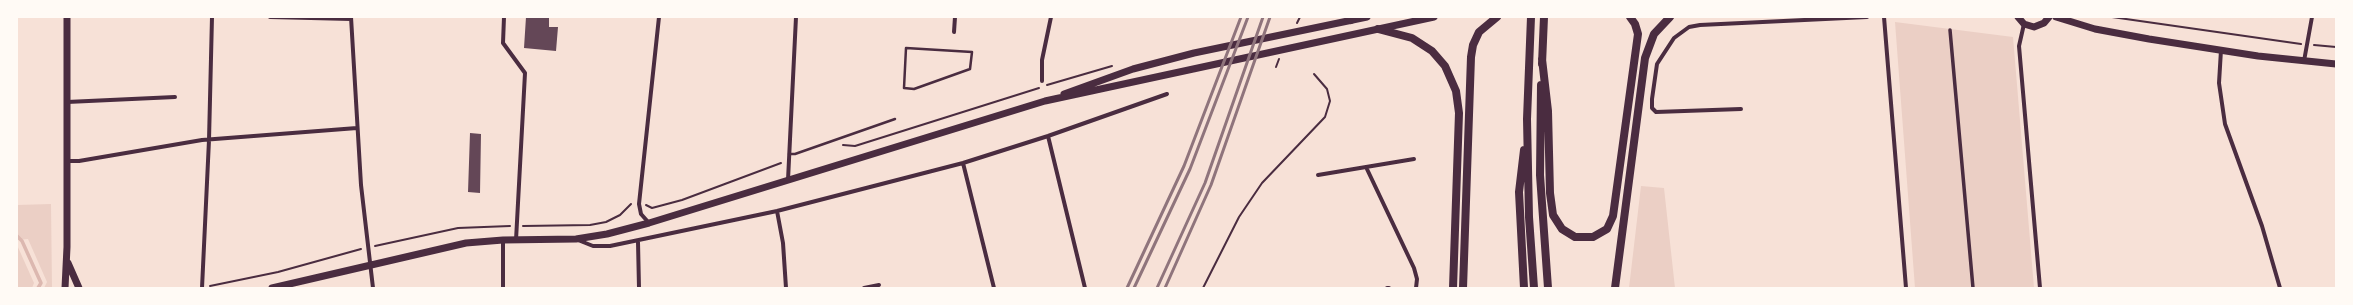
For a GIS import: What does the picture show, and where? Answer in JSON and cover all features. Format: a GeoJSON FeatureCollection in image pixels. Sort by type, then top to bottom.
{"type":"FeatureCollection","features":[{"type":"Feature","properties":{"kind":"highway"},"geometry":{"type":"LineString","coordinates":[[1463,288],[1471,56],[1473,45],[1479,32],[1497,17]]}},
{"type":"Feature","properties":{"kind":"highway"},"geometry":{"type":"LineString","coordinates":[[1531,17],[1527,119],[1529,217],[1534,288]]}},
{"type":"Feature","properties":{"kind":"highway"},"geometry":{"type":"LineString","coordinates":[[1544,17],[1540,175],[1548,288]]}},
{"type":"Feature","properties":{"kind":"highway"},"geometry":{"type":"LineString","coordinates":[[1542,59],[1548,111],[1550,192],[1553,215],[1562,229],[1575,237],[1593,238],[1607,229],[1614,216],[1638,34],[1635,24],[1630,17]]}},
{"type":"Feature","properties":{"kind":"highway"},"geometry":{"type":"LineString","coordinates":[[1615,288],[1645,58],[1654,34],[1670,17]]}},
{"type":"Feature","properties":{"kind":"highway"},"geometry":{"type":"LineString","coordinates":[[1378,29],[1412,38],[1432,51],[1445,66],[1456,91],[1459,113],[1453,288]]}},
{"type":"Feature","properties":{"kind":"highway"},"geometry":{"type":"LineString","coordinates":[[1524,288],[1519,192],[1527,119]]}},
{"type":"Feature","properties":{"kind":"main road"},"geometry":{"type":"LineString","coordinates":[[65,288],[67,259],[67,17]]}},
{"type":"Feature","properties":{"kind":"main road"},"geometry":{"type":"LineString","coordinates":[[1045,101],[1088,84],[1194,53],[1351,19],[1367,17]]}},
{"type":"Feature","properties":{"kind":"main road"},"geometry":{"type":"LineString","coordinates":[[272,288],[466,244],[503,240],[576,238],[607,234],[648,223],[1045,101],[1195,67],[1434,17]]}},
{"type":"Feature","properties":{"kind":"main road"},"geometry":{"type":"LineString","coordinates":[[2018,17],[2028,26],[2039,26],[2049,17]]}},
{"type":"Feature","properties":{"kind":"main road"},"geometry":{"type":"LineString","coordinates":[[2056,17],[2095,29],[2221,50],[2336,64]]}},
{"type":"Feature","properties":{"kind":"main road"},"geometry":{"type":"LineString","coordinates":[[67,259],[70,270],[79,288]]}},
{"type":"Feature","properties":{"kind":"street"},"geometry":{"type":"LineString","coordinates":[[204,287],[212,17]]}},
{"type":"Feature","properties":{"kind":"street"},"geometry":{"type":"LineString","coordinates":[[270,17],[351,18],[357,128],[373,288]]}},
{"type":"Feature","properties":{"kind":"street"},"geometry":{"type":"LineString","coordinates":[[504,17],[503,43],[525,73],[516,240]]}},
{"type":"Feature","properties":{"kind":"street"},"geometry":{"type":"LineString","coordinates":[[648,223],[639,210],[659,17]]}},
{"type":"Feature","properties":{"kind":"street"},"geometry":{"type":"LineString","coordinates":[[788,180],[788,154],[796,17]]}},
{"type":"Feature","properties":{"kind":"street"},"geometry":{"type":"LineString","coordinates":[[954,32],[955,17]]}},
{"type":"Feature","properties":{"kind":"street"},"geometry":{"type":"LineString","coordinates":[[1042,81],[1042,60],[1051,17]]}},
{"type":"Feature","properties":{"kind":"street"},"geometry":{"type":"LineString","coordinates":[[1741,109],[1656,112],[1652,108],[1656,64],[1674,38],[1689,27],[1705,24],[1866,17]]}},
{"type":"Feature","properties":{"kind":"street"},"geometry":{"type":"LineString","coordinates":[[1884,17],[1906,288]]}},
{"type":"Feature","properties":{"kind":"street"},"geometry":{"type":"LineString","coordinates":[[2304,60],[2312,17]]}},
{"type":"Feature","properties":{"kind":"street"},"geometry":{"type":"LineString","coordinates":[[2024,24],[2019,46],[2040,288]]}},
{"type":"Feature","properties":{"kind":"street"},"geometry":{"type":"LineString","coordinates":[[1950,30],[1973,288]]}},
{"type":"Feature","properties":{"kind":"street"},"geometry":{"type":"LineString","coordinates":[[2221,50],[2219,83],[2225,124],[2262,226],[2280,288]]}},
{"type":"Feature","properties":{"kind":"street"},"geometry":{"type":"LineString","coordinates":[[576,238],[593,246],[638,242],[776,212],[963,163],[1048,136],[1167,94]]}},
{"type":"Feature","properties":{"kind":"street"},"geometry":{"type":"LineString","coordinates":[[67,102],[175,97]]}},
{"type":"Feature","properties":{"kind":"street"},"geometry":{"type":"LineString","coordinates":[[67,161],[209,140],[357,128]]}},
{"type":"Feature","properties":{"kind":"street"},"geometry":{"type":"LineString","coordinates":[[1048,136],[1085,288]]}},
{"type":"Feature","properties":{"kind":"street"},"geometry":{"type":"LineString","coordinates":[[1318,175],[1414,159]]}},
{"type":"Feature","properties":{"kind":"street"},"geometry":{"type":"LineString","coordinates":[[963,163],[994,288]]}},
{"type":"Feature","properties":{"kind":"street"},"geometry":{"type":"LineString","coordinates":[[1366,167],[1414,268],[1417,279],[1416,288]]}},
{"type":"Feature","properties":{"kind":"street"},"geometry":{"type":"LineString","coordinates":[[776,212],[783,243],[786,288]]}},
{"type":"Feature","properties":{"kind":"street"},"geometry":{"type":"LineString","coordinates":[[503,240],[503,288]]}},
{"type":"Feature","properties":{"kind":"street"},"geometry":{"type":"LineString","coordinates":[[638,242],[639,288]]}},
{"type":"Feature","properties":{"kind":"street"},"geometry":{"type":"LineString","coordinates":[[864,288],[879,285]]}},
{"type":"Feature","properties":{"kind":"lane"},"geometry":{"type":"LineString","coordinates":[[906,48],[972,52],[970,69],[914,89],[904,88],[906,48]]}},
{"type":"Feature","properties":{"kind":"lane"},"geometry":{"type":"LineString","coordinates":[[788,154],[795,154],[895,119]]}},
{"type":"Feature","properties":{"kind":"path"},"geometry":{"type":"LineString","coordinates":[[2112,17],[2297,43]]}},
{"type":"Feature","properties":{"kind":"path"},"geometry":{"type":"LineString","coordinates":[[2319,46],[2336,47]]}},
{"type":"Feature","properties":{"kind":"path"},"geometry":{"type":"LineString","coordinates":[[838,144],[855,146],[993,101],[1112,66]]}},
{"type":"Feature","properties":{"kind":"path"},"geometry":{"type":"LineString","coordinates":[[1203,288],[1239,217],[1262,183],[1325,117],[1330,101],[1327,89],[1314,74]]}},
{"type":"Feature","properties":{"kind":"path"},"geometry":{"type":"LineString","coordinates":[[645,202],[652,208],[682,200],[778,164]]}},
{"type":"Feature","properties":{"kind":"path"},"geometry":{"type":"LineString","coordinates":[[520,226],[590,225],[606,222],[630,207],[632,200]]}},
{"type":"Feature","properties":{"kind":"path"},"geometry":{"type":"LineString","coordinates":[[204,287],[278,272],[369,247],[458,228],[513,226]]}},
{"type":"Feature","properties":{"kind":"shaded area"},"geometry":{"type":"Polygon","coordinates":[[[1895,22],[2013,37],[2034,288],[1915,288],[1895,22]]]}},
{"type":"Feature","properties":{"kind":"shaded area"},"geometry":{"type":"Polygon","coordinates":[[[1641,186],[1664,188],[1675,288],[1629,288],[1641,186]]]}},
{"type":"Feature","properties":{"kind":"shaded area"},"geometry":{"type":"Polygon","coordinates":[[[51,204],[52,288],[44,288],[47,282],[28,239],[17,240],[17,205],[51,204]]]}},
{"type":"Feature","properties":{"kind":"shaded area"},"geometry":{"type":"Polygon","coordinates":[[[17,245],[34,283],[32,288],[17,288],[17,245]]]}},
{"type":"Feature","properties":{"kind":"building"},"geometry":{"type":"Polygon","coordinates":[[[526,17],[549,17],[549,27],[558,27],[556,51],[524,48],[526,17]]]}},
{"type":"Feature","properties":{"kind":"building"},"geometry":{"type":"Polygon","coordinates":[[[470,133],[481,134],[480,193],[468,192],[470,133]]]}},
{"type":"Feature","properties":{"kind":"waterway"},"geometry":{"type":"LineString","coordinates":[[17,236],[22,241],[41,283],[38,288]]}},
{"type":"Feature","properties":{"kind":"railway"},"geometry":{"type":"LineString","coordinates":[[1127,288],[1184,166],[1241,17]]}},
{"type":"Feature","properties":{"kind":"railway"},"geometry":{"type":"LineString","coordinates":[[1134,288],[1190,169],[1248,17]]}},
{"type":"Feature","properties":{"kind":"railway"},"geometry":{"type":"LineString","coordinates":[[1157,288],[1205,183],[1263,17]]}},
{"type":"Feature","properties":{"kind":"railway"},"geometry":{"type":"LineString","coordinates":[[1165,288],[1211,185],[1270,17]]}}]}
